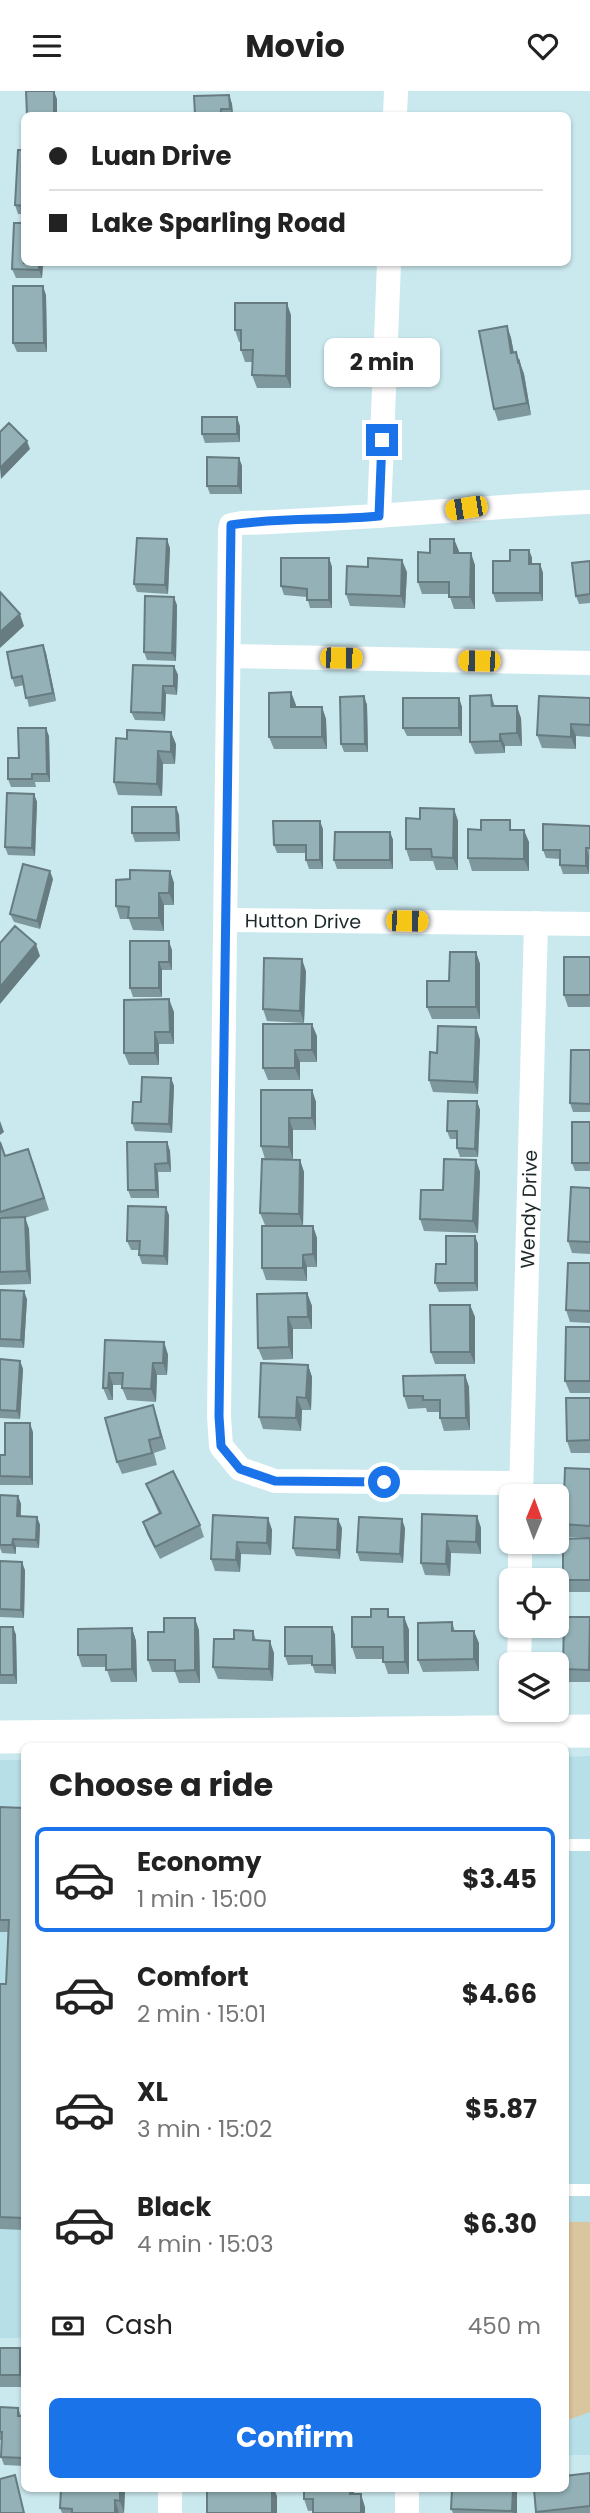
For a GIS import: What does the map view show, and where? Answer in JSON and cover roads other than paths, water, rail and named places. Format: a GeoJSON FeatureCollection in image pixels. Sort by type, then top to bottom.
{"type":"FeatureCollection","features":[{"type":"Feature","properties":{"kind":"street"},"geometry":{"type":"LineString","coordinates":[[395,112],[396,91]]}},
{"type":"Feature","properties":{"kind":"street"},"geometry":{"type":"LineString","coordinates":[[379,516],[389,266]]}},
{"type":"Feature","properties":{"kind":"street"},"geometry":{"type":"LineString","coordinates":[[499,1489],[275,1481],[240,1469],[221,1446],[219,1416],[230,531],[231,525],[242,523],[341,520],[466,508],[590,502]]}},
{"type":"Feature","properties":{"kind":"street"},"geometry":{"type":"LineString","coordinates":[[230,656],[590,663]]}},
{"type":"Feature","properties":{"kind":"street","name":"Hutton Drive"},"geometry":{"type":"LineString","coordinates":[[226,920],[590,924]]}},
{"type":"Feature","properties":{"kind":"street","name":"Wendy Drive"},"geometry":{"type":"LineString","coordinates":[[521,1484],[536,923]]}},
{"type":"Feature","properties":{"kind":"street"},"geometry":{"type":"LineString","coordinates":[[0,1737],[499,1722]]}},
{"type":"Feature","properties":{"kind":"street"},"geometry":{"type":"LineString","coordinates":[[526,1722],[590,1731]]}},
{"type":"Feature","properties":{"kind":"street"},"geometry":{"type":"LineString","coordinates":[[170,2492],[170,2513]]}},
{"type":"Feature","properties":{"kind":"street"},"geometry":{"type":"LineString","coordinates":[[407,2492],[407,2513]]}},
{"type":"Feature","properties":{"kind":"lane"},"geometry":{"type":"LineString","coordinates":[[569,1845],[590,1845]]}},
{"type":"Feature","properties":{"kind":"lane"},"geometry":{"type":"LineString","coordinates":[[569,2190],[590,2190]]}}]}
